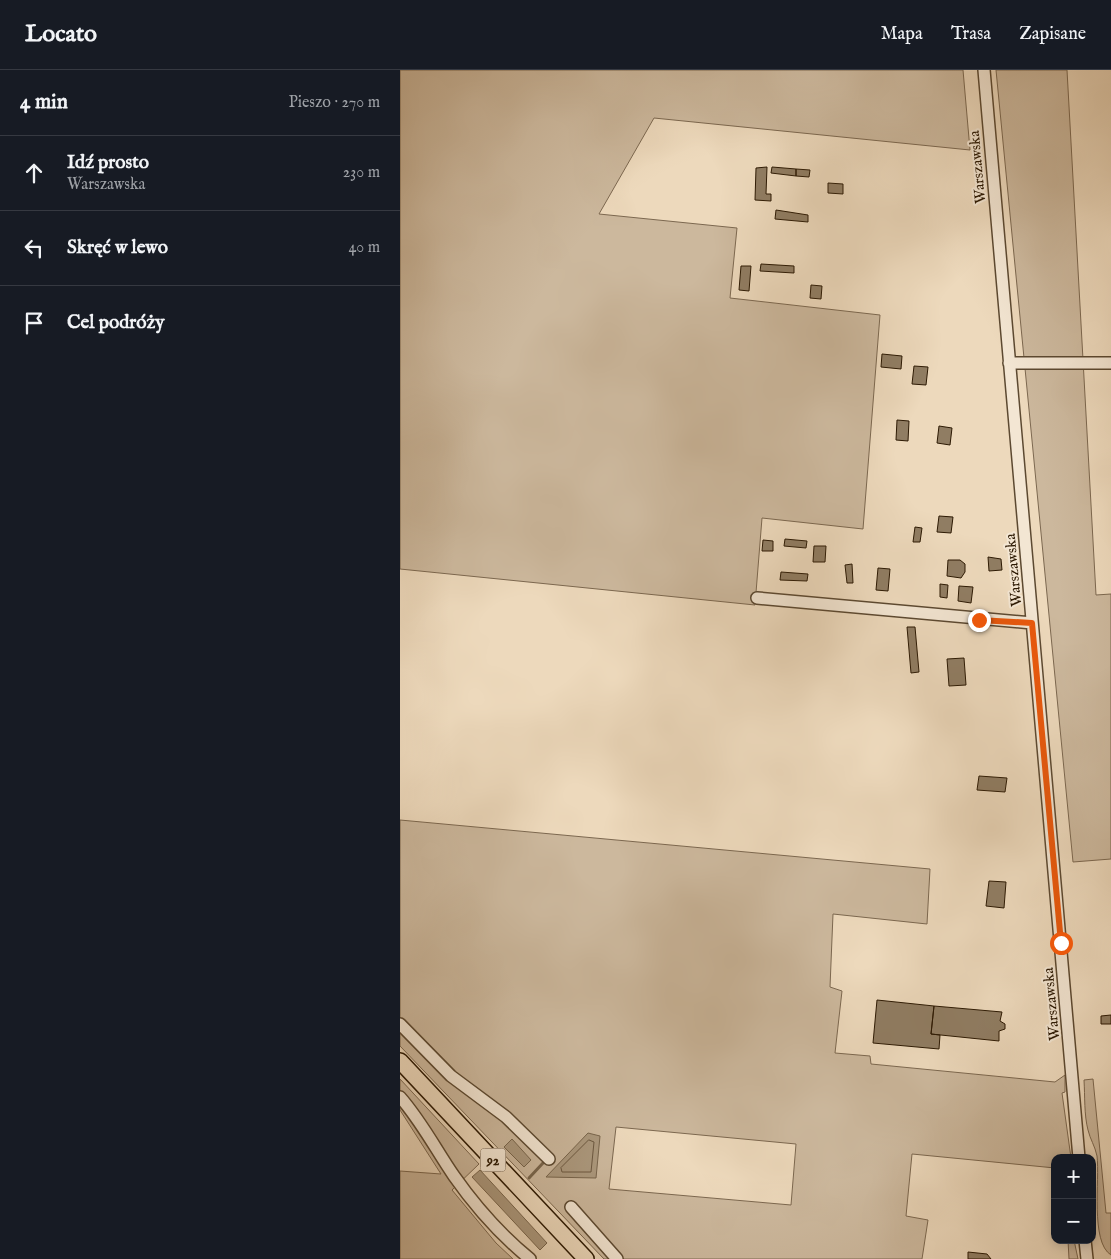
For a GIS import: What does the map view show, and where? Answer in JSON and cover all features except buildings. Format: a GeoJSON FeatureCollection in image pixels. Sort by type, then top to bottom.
{"type":"FeatureCollection","features":[{"type":"Feature","properties":{"kind":"main road","name":"92"},"geometry":{"type":"LineString","coordinates":[[400,1061],[586,1259]]}},
{"type":"Feature","properties":{"kind":"street","name":"Warszawska"},"geometry":{"type":"LineString","coordinates":[[984,70],[1079,1154]]}},
{"type":"Feature","properties":{"kind":"street"},"geometry":{"type":"LineString","coordinates":[[1010,363],[1111,362]]}},
{"type":"Feature","properties":{"kind":"street"},"geometry":{"type":"LineString","coordinates":[[757,598],[1032,623]]}},
{"type":"Feature","properties":{"kind":"street"},"geometry":{"type":"LineString","coordinates":[[400,1024],[451,1076],[506,1117],[549,1159]]}},
{"type":"Feature","properties":{"kind":"street"},"geometry":{"type":"LineString","coordinates":[[400,1097],[429,1135],[455,1177],[488,1216],[530,1259]]}},
{"type":"Feature","properties":{"kind":"street"},"geometry":{"type":"LineString","coordinates":[[571,1207],[617,1259]]}},
{"type":"Feature","properties":{"kind":"street"},"geometry":{"type":"LineString","coordinates":[[1085,1244],[1087,1259]]}},
{"type":"Feature","properties":{"kind":"shaded area"},"geometry":{"type":"Polygon","coordinates":[[[400,70],[963,70],[970,150],[654,118],[599,214],[737,228],[730,298],[880,315],[863,529],[762,518],[755,605],[400,569],[400,70]]]}},
{"type":"Feature","properties":{"kind":"shaded area"},"geometry":{"type":"Polygon","coordinates":[[[996,70],[1067,70],[1096,595],[1111,594],[1111,859],[1073,862],[996,70]]]}},
{"type":"Feature","properties":{"kind":"shaded area"},"geometry":{"type":"Polygon","coordinates":[[[400,820],[930,869],[927,924],[833,914],[830,987],[842,991],[835,1053],[870,1056],[871,1064],[1055,1082],[1065,1075],[1065,1092],[1062,1093],[1070,1154],[1051,1154],[1051,1168],[912,1154],[906,1216],[928,1220],[922,1259],[604,1259],[400,1046],[400,820]],[[616,1127],[609,1189],[791,1205],[796,1144],[616,1127]]]}},
{"type":"Feature","properties":{"kind":"shaded area"},"geometry":{"type":"Polygon","coordinates":[[[400,1079],[479,1164],[452,1190],[496,1243],[513,1259],[400,1259],[400,1171],[441,1174],[400,1110],[400,1079]]]}},
{"type":"Feature","properties":{"kind":"shaded area"},"geometry":{"type":"Polygon","coordinates":[[[1093,1079],[1106,1213],[1111,1213],[1111,1255],[1104,1248],[1100,1237],[1097,1209],[1097,1156],[1086,1118],[1084,1080],[1093,1079]]]}},
{"type":"Feature","properties":{"kind":"shaded area"},"geometry":{"type":"Polygon","coordinates":[[[1068,1244],[1075,1244],[1078,1259],[1069,1259],[1068,1244]]]}},
{"type":"Feature","properties":{"kind":"water"},"geometry":{"type":"Polygon","coordinates":[[[588,1133],[600,1136],[596,1178],[546,1177],[588,1133]]]}},
{"type":"Feature","properties":{"kind":"water"},"geometry":{"type":"Polygon","coordinates":[[[512,1139],[531,1160],[524,1167],[504,1147],[512,1139]]]}},
{"type":"Feature","properties":{"kind":"water"},"geometry":{"type":"Polygon","coordinates":[[[480,1170],[547,1243],[540,1250],[472,1177],[480,1170]]]}},
{"type":"Feature","properties":{"kind":"waterway"},"geometry":{"type":"LineString","coordinates":[[529,1178],[543,1163]]}},
{"type":"Feature","properties":{"kind":"route"},"geometry":{"type":"LineString","coordinates":[[979,620],[1021,624],[1032,623],[1061,943]]}}]}
